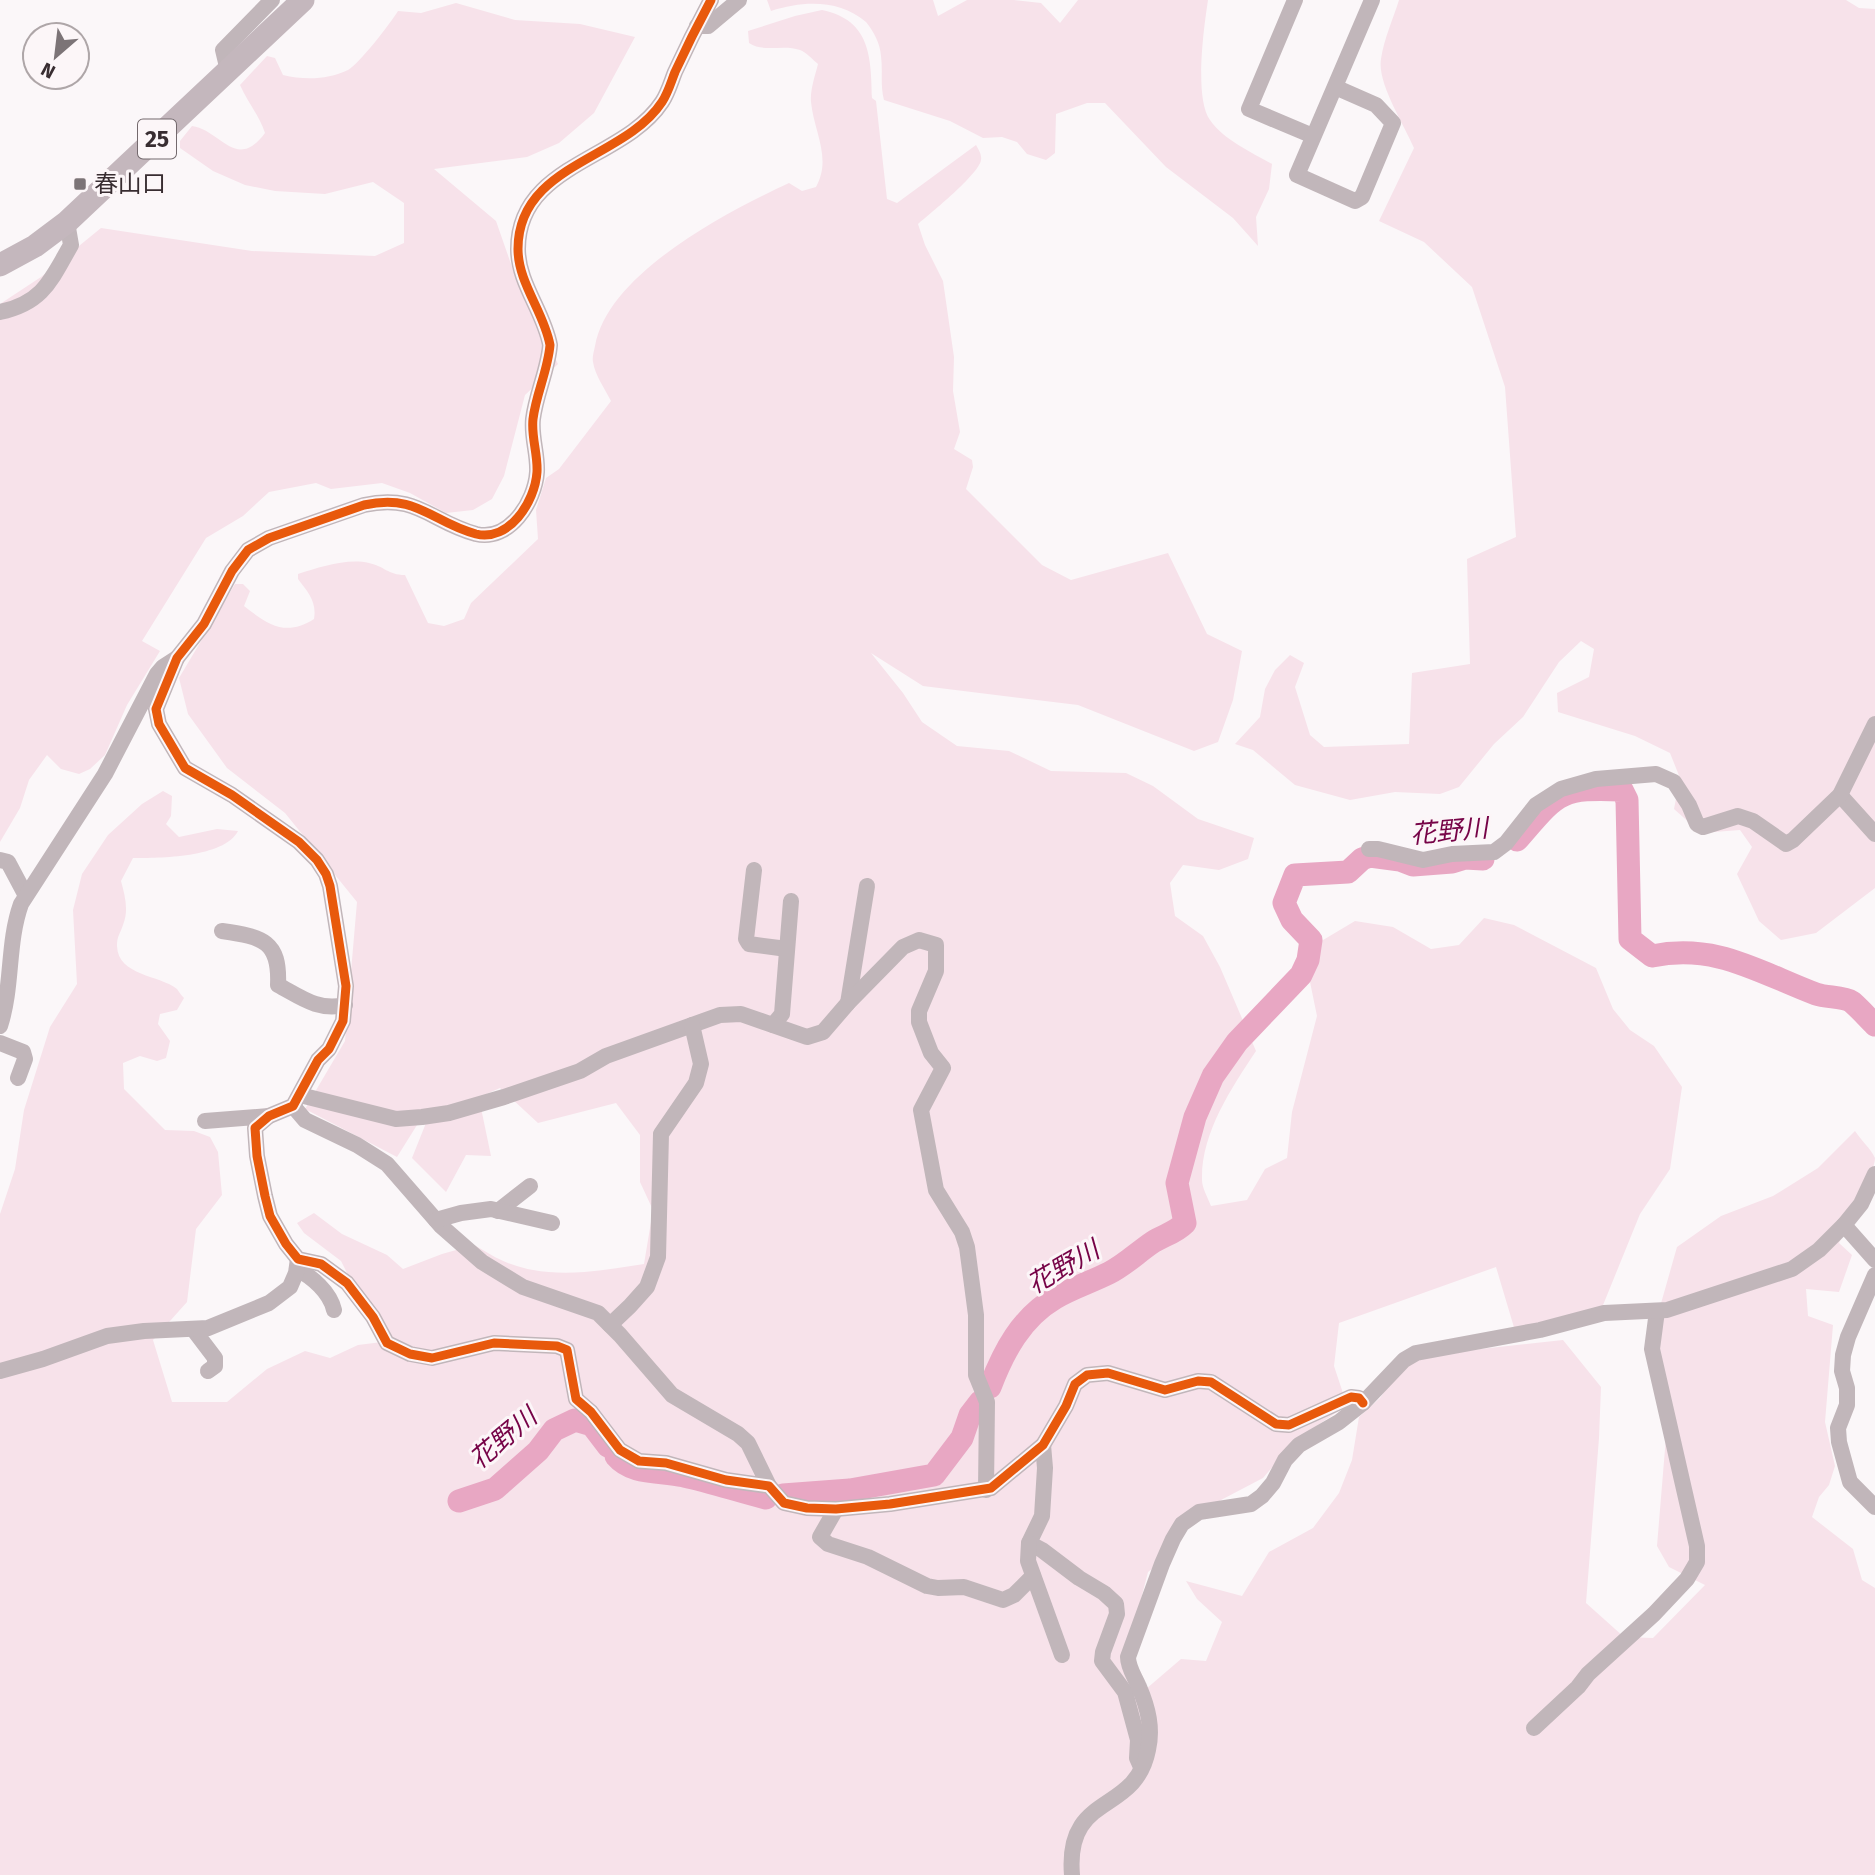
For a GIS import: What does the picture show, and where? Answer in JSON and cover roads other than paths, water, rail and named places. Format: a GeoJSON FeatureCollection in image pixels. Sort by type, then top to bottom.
{"type":"FeatureCollection","features":[{"type":"Feature","properties":{"kind":"main road","name":"25"},"geometry":{"type":"LineString","coordinates":[[0,265],[24,253],[67,222],[303,0]]}},
{"type":"Feature","properties":{"kind":"street"},"geometry":{"type":"LineString","coordinates":[[228,71],[223,50],[272,0]]}},
{"type":"Feature","properties":{"kind":"street"},"geometry":{"type":"LineString","coordinates":[[334,1310],[333,1303],[298,1264],[270,1216],[254,1136],[255,1128],[269,1116],[296,1100],[318,1060],[329,1049],[343,1021],[346,986],[326,874],[299,842],[232,795],[185,768],[159,724],[156,709],[177,658],[204,624],[239,561],[248,550],[269,538],[380,501],[412,505],[477,534],[492,535],[505,530],[514,522],[534,489],[537,472],[532,434],[533,418],[550,345],[548,334],[522,273],[518,249],[524,217],[538,195],[558,175],[624,137],[648,118],[662,101],[711,0]]}},
{"type":"Feature","properties":{"kind":"street"},"geometry":{"type":"LineString","coordinates":[[697,26],[708,26],[739,0]]}},
{"type":"Feature","properties":{"kind":"street"},"geometry":{"type":"LineString","coordinates":[[1335,88],[1376,105],[1393,123],[1362,197],[1355,201],[1297,175],[1372,0]]}},
{"type":"Feature","properties":{"kind":"street"},"geometry":{"type":"LineString","coordinates":[[1292,1],[1249,108],[1313,136]]}},
{"type":"Feature","properties":{"kind":"street"},"geometry":{"type":"LineString","coordinates":[[0,312],[20,308],[45,290],[71,245],[67,222]]}},
{"type":"Feature","properties":{"kind":"street"},"geometry":{"type":"LineString","coordinates":[[0,1026],[6,1004],[7,935],[25,894],[105,774],[157,674],[177,658]]}},
{"type":"Feature","properties":{"kind":"street"},"geometry":{"type":"LineString","coordinates":[[1369,849],[1423,860],[1452,854],[1494,852],[1506,843],[1526,816],[1547,796],[1561,789],[1596,779],[1656,774],[1674,782],[1689,805],[1697,824],[1703,827],[1738,816],[1753,821],[1786,844],[1840,795],[1875,724]]}},
{"type":"Feature","properties":{"kind":"street"},"geometry":{"type":"LineString","coordinates":[[1840,795],[1875,834]]}},
{"type":"Feature","properties":{"kind":"street"},"geometry":{"type":"LineString","coordinates":[[0,860],[8,862],[25,894]]}},
{"type":"Feature","properties":{"kind":"street"},"geometry":{"type":"LineString","coordinates":[[754,870],[747,939],[749,944],[788,948]]}},
{"type":"Feature","properties":{"kind":"street"},"geometry":{"type":"LineString","coordinates":[[848,1003],[867,886]]}},
{"type":"Feature","properties":{"kind":"street"},"geometry":{"type":"LineString","coordinates":[[773,1025],[782,1014],[791,901]]}},
{"type":"Feature","properties":{"kind":"street"},"geometry":{"type":"LineString","coordinates":[[222,931],[256,938],[274,951],[279,964],[278,985],[313,1004],[329,1009],[345,1005]]}},
{"type":"Feature","properties":{"kind":"street"},"geometry":{"type":"LineString","coordinates":[[296,1100],[396,1119],[449,1113],[580,1071],[606,1056],[720,1015],[741,1014],[807,1037],[822,1032],[903,947],[919,940],[936,945],[936,971],[919,1011],[919,1021],[931,1053],[943,1068],[921,1110],[936,1190],[962,1232],[967,1247],[976,1315],[976,1376],[988,1402],[986,1490]]}},
{"type":"Feature","properties":{"kind":"street"},"geometry":{"type":"LineString","coordinates":[[610,1325],[647,1287],[658,1256],[661,1134],[696,1083],[701,1064],[692,1025]]}},
{"type":"Feature","properties":{"kind":"street"},"geometry":{"type":"LineString","coordinates":[[0,1043],[23,1052],[25,1059],[18,1078]]}},
{"type":"Feature","properties":{"kind":"street"},"geometry":{"type":"LineString","coordinates":[[296,1100],[305,1120],[357,1145],[387,1164],[436,1220],[482,1262],[523,1287],[598,1312],[672,1395],[738,1434],[748,1443],[769,1486],[784,1503],[807,1508],[836,1509],[986,1490],[1004,1479],[1043,1445],[1066,1406],[1075,1384],[1087,1375],[1108,1373],[1165,1391],[1198,1381],[1211,1382],[1276,1424],[1289,1425],[1351,1397],[1359,1398],[1363,1403]]}},
{"type":"Feature","properties":{"kind":"street"},"geometry":{"type":"LineString","coordinates":[[205,1121],[269,1116]]}},
{"type":"Feature","properties":{"kind":"street"},"geometry":{"type":"LineString","coordinates":[[1072,1875],[1072,1844],[1081,1824],[1088,1815],[1123,1793],[1142,1769],[1148,1752],[1150,1720],[1128,1657],[1162,1564],[1182,1524],[1199,1512],[1251,1504],[1273,1483],[1286,1460],[1299,1445],[1339,1422],[1363,1403],[1404,1360],[1416,1353],[1540,1330],[1604,1313],[1657,1311],[1678,1307],[1792,1269],[1819,1250],[1844,1225],[1861,1204],[1875,1174]]}},
{"type":"Feature","properties":{"kind":"street"},"geometry":{"type":"LineString","coordinates":[[498,1211],[530,1186]]}},
{"type":"Feature","properties":{"kind":"street"},"geometry":{"type":"LineString","coordinates":[[436,1220],[491,1209],[552,1223]]}},
{"type":"Feature","properties":{"kind":"street"},"geometry":{"type":"LineString","coordinates":[[1844,1225],[1875,1260]]}},
{"type":"Feature","properties":{"kind":"street"},"geometry":{"type":"LineString","coordinates":[[298,1264],[321,1264],[347,1283],[373,1317],[387,1343],[410,1354],[432,1358],[494,1343],[557,1346],[567,1350],[576,1399],[591,1412],[620,1450],[639,1461],[666,1462],[726,1480],[769,1486]]}},
{"type":"Feature","properties":{"kind":"street"},"geometry":{"type":"LineString","coordinates":[[0,1371],[107,1336],[208,1328],[269,1303],[290,1287],[298,1264]]}},
{"type":"Feature","properties":{"kind":"street"},"geometry":{"type":"LineString","coordinates":[[1875,1275],[1843,1355],[1842,1371],[1847,1388],[1847,1405],[1838,1428],[1850,1482],[1875,1507]]}},
{"type":"Feature","properties":{"kind":"street"},"geometry":{"type":"LineString","coordinates":[[1534,1728],[1654,1614],[1687,1579],[1697,1562],[1697,1546],[1652,1349],[1651,1339],[1657,1311]]}},
{"type":"Feature","properties":{"kind":"street"},"geometry":{"type":"LineString","coordinates":[[192,1329],[215,1359],[215,1366],[208,1371]]}},
{"type":"Feature","properties":{"kind":"street"},"geometry":{"type":"LineString","coordinates":[[1043,1445],[1045,1468],[1042,1516],[1029,1543],[1028,1561],[1062,1655]]}},
{"type":"Feature","properties":{"kind":"street"},"geometry":{"type":"LineString","coordinates":[[836,1509],[820,1537],[828,1544],[868,1557],[927,1586],[964,1587],[1003,1600],[1014,1595],[1033,1576]]}},
{"type":"Feature","properties":{"kind":"street"},"geometry":{"type":"LineString","coordinates":[[1029,1543],[1104,1593],[1116,1604],[1117,1614],[1102,1661],[1125,1692],[1138,1740],[1137,1758],[1142,1769]]}},
{"type":"Feature","properties":{"kind":"waterway","name":"花野川"},"geometry":{"type":"LineString","coordinates":[[1517,840],[1541,812],[1560,797],[1584,790],[1622,790],[1627,800],[1630,939],[1652,956],[1696,953],[1717,957],[1816,994],[1848,1000],[1875,1025]]}},
{"type":"Feature","properties":{"kind":"waterway","name":"花野川"},"geometry":{"type":"LineString","coordinates":[[990,1387],[1015,1336],[1032,1315],[1061,1294],[1115,1270],[1185,1223],[1177,1183],[1195,1117],[1213,1076],[1237,1042],[1301,975],[1308,960],[1311,940],[1292,920],[1284,903],[1295,875],[1348,872],[1362,859],[1370,856],[1400,860],[1413,865],[1452,862],[1465,858],[1483,859]]}},
{"type":"Feature","properties":{"kind":"waterway","name":"花野川"},"geometry":{"type":"LineString","coordinates":[[783,1495],[850,1490],[934,1475],[962,1438],[970,1415],[980,1402]]}},
{"type":"Feature","properties":{"kind":"waterway","name":"花野川"},"geometry":{"type":"LineString","coordinates":[[459,1501],[495,1489],[538,1451],[554,1430],[575,1420],[592,1425],[608,1446]]}},
{"type":"Feature","properties":{"kind":"waterway","name":"花野川"},"geometry":{"type":"LineString","coordinates":[[616,1456],[639,1470],[684,1476],[766,1498]]}},
{"type":"Feature","properties":{"kind":"place","name":"春山口"},"geometry":{"type":"Point","coordinates":[80,184]}}]}
